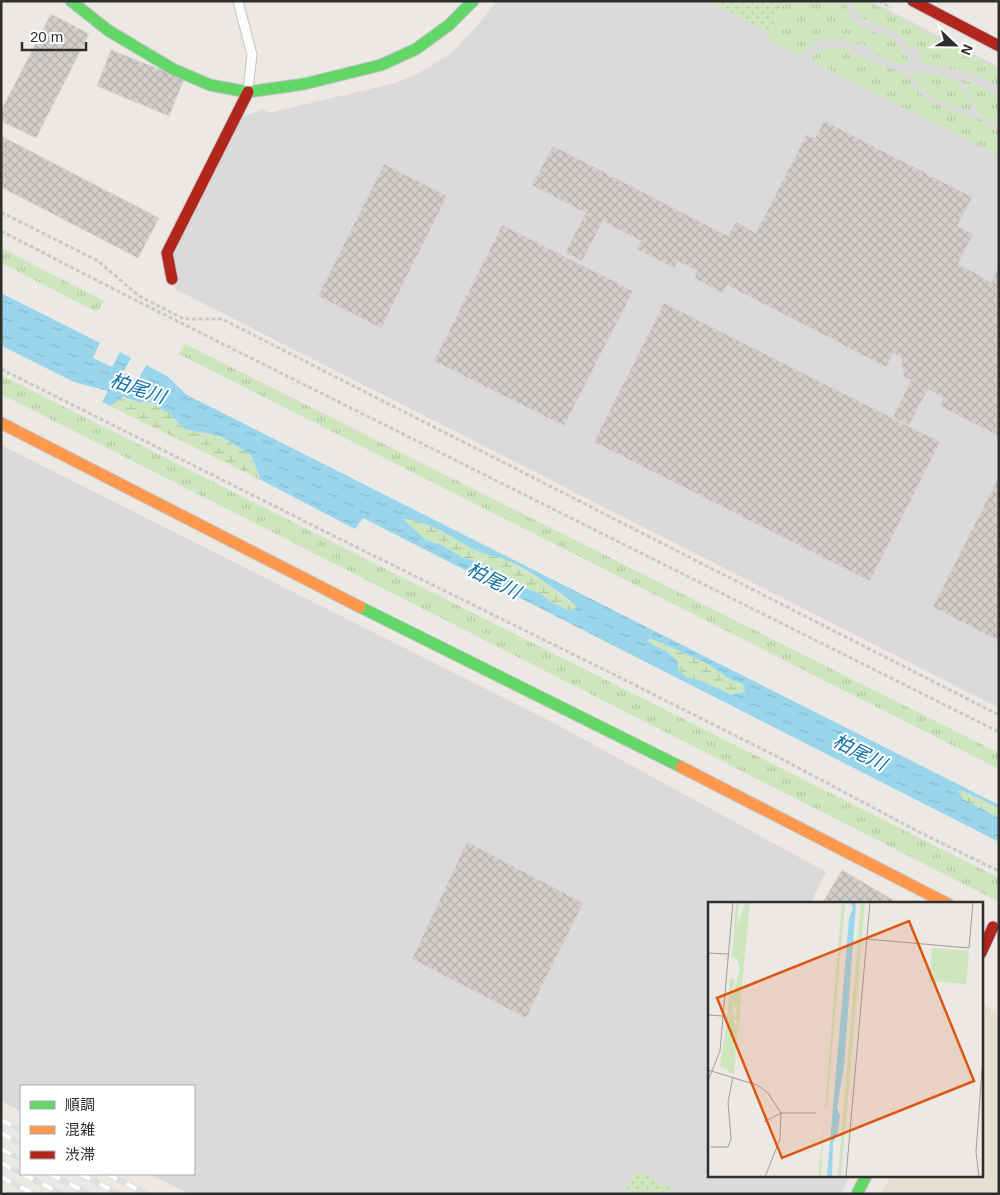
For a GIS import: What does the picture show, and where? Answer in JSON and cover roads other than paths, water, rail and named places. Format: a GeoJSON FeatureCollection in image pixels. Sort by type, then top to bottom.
{"type":"FeatureCollection","features":[{"type":"Feature","properties":{"kind":"street"},"geometry":{"type":"LineString","coordinates":[[71,1],[109,31],[173,69],[210,85],[248,92],[304,84],[381,65],[416,50],[449,25],[473,1]]}},
{"type":"Feature","properties":{"kind":"street"},"geometry":{"type":"LineString","coordinates":[[913,1],[999,46]]}},
{"type":"Feature","properties":{"kind":"street"},"geometry":{"type":"LineString","coordinates":[[172,278],[167,254],[248,92]]}},
{"type":"Feature","properties":{"kind":"street"},"geometry":{"type":"LineString","coordinates":[[1,423],[409,632],[698,775],[944,902]]}},
{"type":"Feature","properties":{"kind":"street"},"geometry":{"type":"LineString","coordinates":[[982,921],[996,928],[982,951]]}},
{"type":"Feature","properties":{"kind":"street"},"geometry":{"type":"LineString","coordinates":[[857,1194],[865,1178]]}},
{"type":"Feature","properties":{"kind":"lane"},"geometry":{"type":"LineString","coordinates":[[238,1],[252,54],[248,92]]}},
{"type":"Feature","properties":{"kind":"water","name":"柏尾川"},"geometry":{"type":"Polygon","coordinates":[[[1,293],[100,343],[93,358],[112,367],[120,352],[131,358],[123,373],[138,380],[146,365],[167,376],[187,395],[999,805],[999,808],[963,791],[958,791],[963,799],[999,818],[999,842],[363,518],[355,529],[261,480],[251,455],[220,436],[184,429],[170,414],[153,403],[139,402],[123,397],[110,406],[102,402],[108,391],[74,382],[2,346],[1,293]],[[403,519],[426,540],[442,545],[461,557],[490,566],[514,584],[541,594],[551,602],[570,611],[577,607],[523,568],[503,559],[483,554],[424,523],[403,519]],[[650,638],[648,641],[677,660],[679,670],[686,677],[702,681],[730,694],[745,692],[743,684],[731,680],[708,664],[650,638]]]}},
{"type":"Feature","properties":{"kind":"railway"},"geometry":{"type":"LineString","coordinates":[[1,1120],[20,1130]]}},
{"type":"Feature","properties":{"kind":"railway"},"geometry":{"type":"LineString","coordinates":[[1,1133],[20,1143]]}},
{"type":"Feature","properties":{"kind":"railway"},"geometry":{"type":"LineString","coordinates":[[1,1149],[20,1158]]}},
{"type":"Feature","properties":{"kind":"railway"},"geometry":{"type":"LineString","coordinates":[[1,1163],[20,1172]]}},
{"type":"Feature","properties":{"kind":"railway"},"geometry":{"type":"LineString","coordinates":[[25,1175],[62,1194]]}},
{"type":"Feature","properties":{"kind":"railway"},"geometry":{"type":"LineString","coordinates":[[52,1175],[89,1194]]}},
{"type":"Feature","properties":{"kind":"railway"},"geometry":{"type":"LineString","coordinates":[[82,1175],[119,1194]]}},
{"type":"Feature","properties":{"kind":"railway"},"geometry":{"type":"LineString","coordinates":[[109,1175],[147,1194]]}},
{"type":"Feature","properties":{"kind":"railway"},"geometry":{"type":"LineString","coordinates":[[1,1177],[34,1194]]}},
{"type":"Feature","properties":{"kind":"railway"},"geometry":{"type":"LineString","coordinates":[[1,1192],[6,1194]]}}]}
